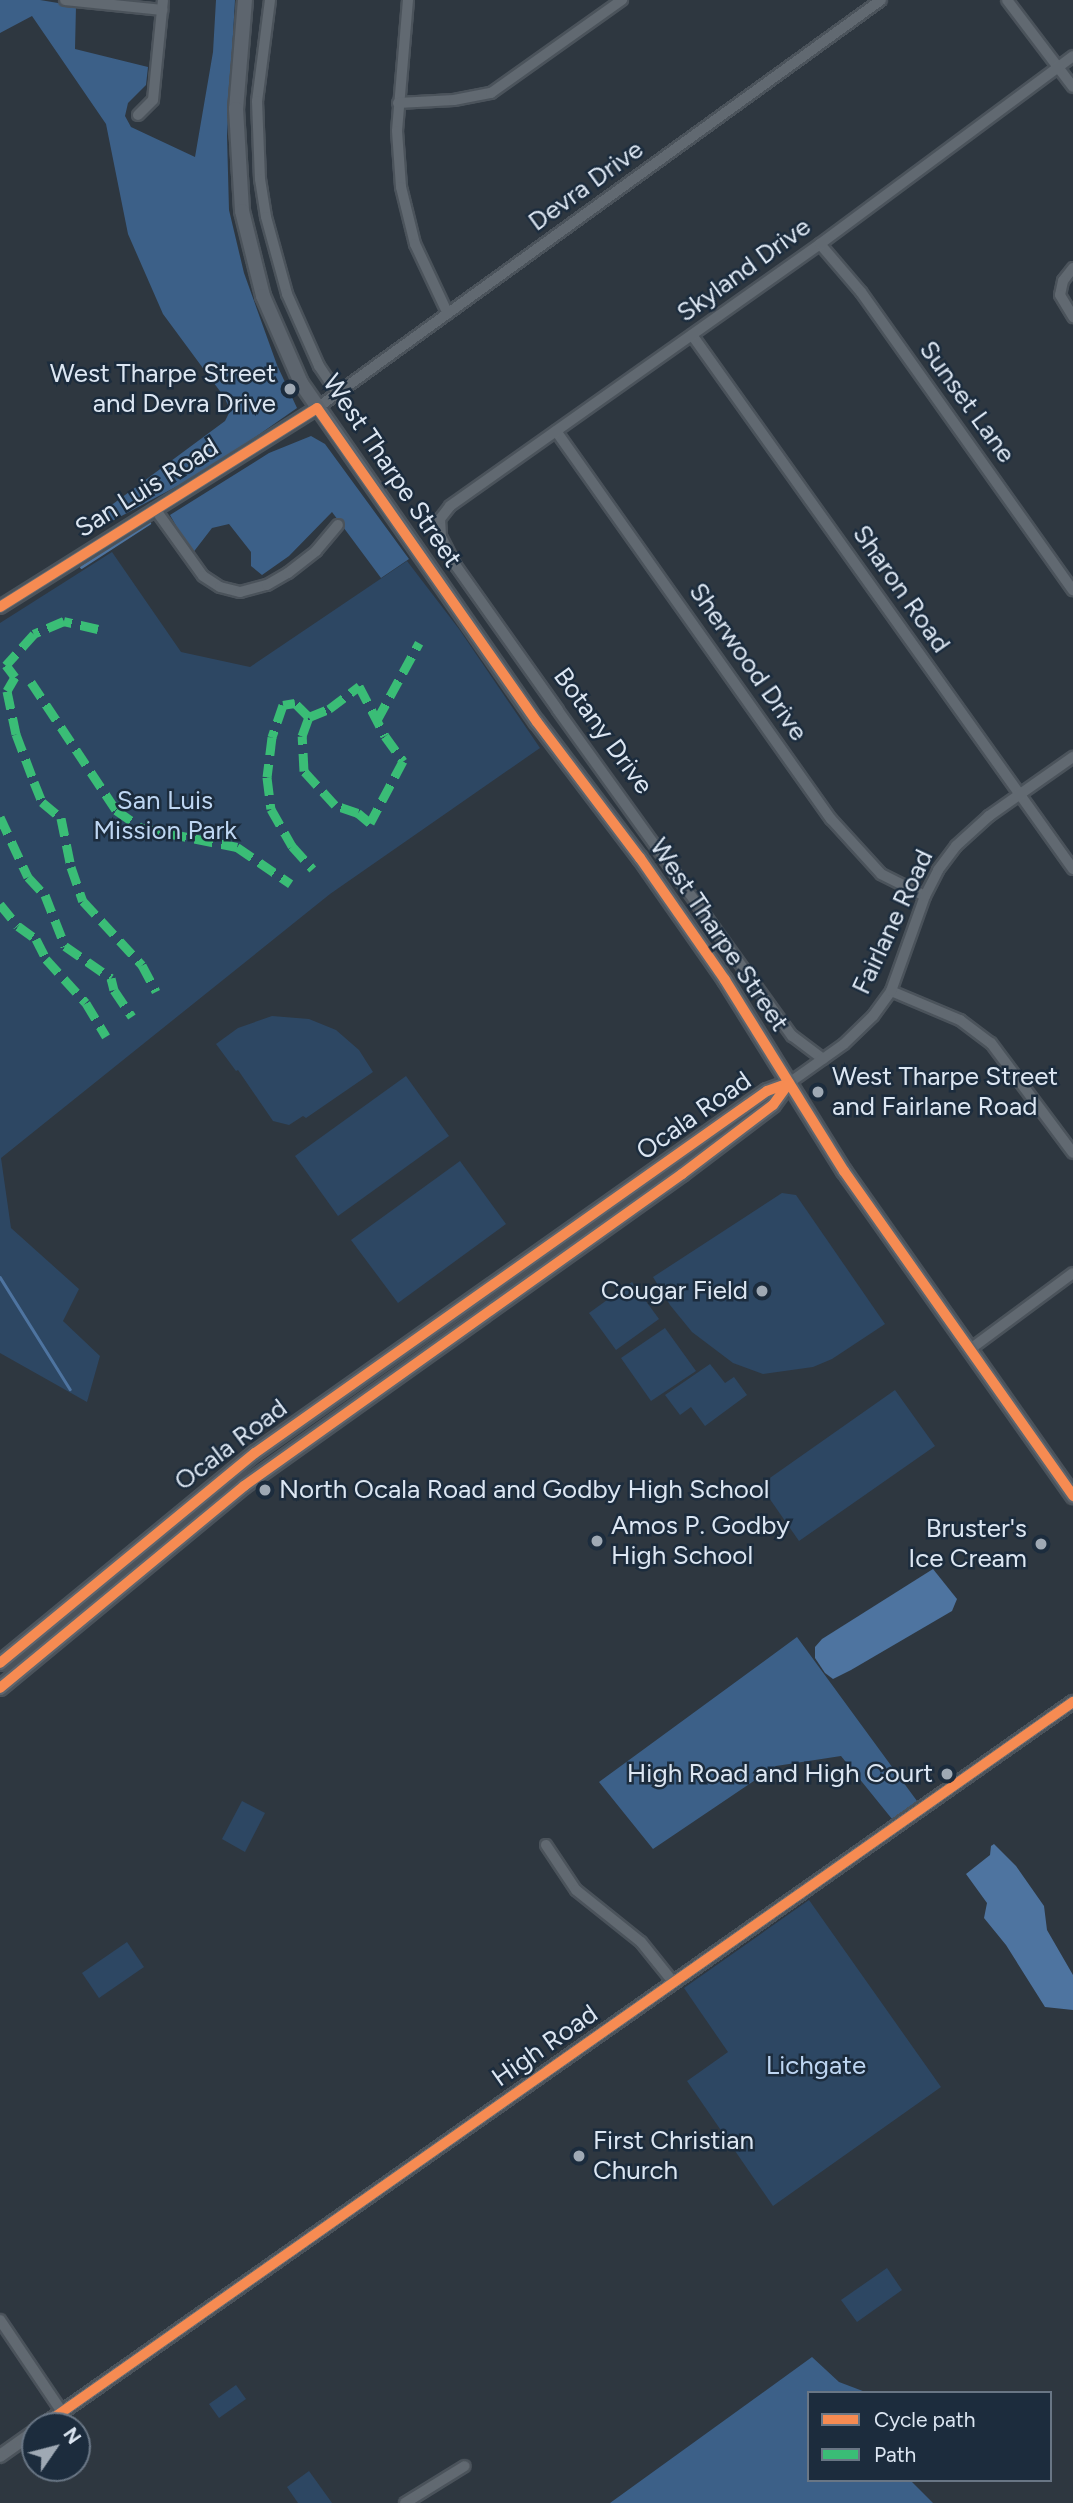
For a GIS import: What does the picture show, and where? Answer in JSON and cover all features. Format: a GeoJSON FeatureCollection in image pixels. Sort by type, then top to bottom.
{"type":"FeatureCollection","features":[{"type":"Feature","properties":{"kind":"main road","name":"West Tharpe Street"},"geometry":{"type":"LineString","coordinates":[[245,0],[236,108],[242,211],[263,296],[294,369],[317,408],[537,722],[648,869],[732,990],[844,1171],[1073,1496]]}},
{"type":"Feature","properties":{"kind":"main road","name":"Ocala Road"},"geometry":{"type":"LineString","coordinates":[[0,1663],[204,1493],[318,1407],[767,1091],[789,1083]]}},
{"type":"Feature","properties":{"kind":"main road","name":"Ocala Road"},"geometry":{"type":"LineString","coordinates":[[0,1688],[208,1514],[330,1422],[624,1215],[773,1105],[789,1083]]}},
{"type":"Feature","properties":{"kind":"main road"},"geometry":{"type":"LineString","coordinates":[[613,1199],[624,1215]]}},
{"type":"Feature","properties":{"kind":"main road"},"geometry":{"type":"LineString","coordinates":[[339,1393],[350,1408]]}},
{"type":"Feature","properties":{"kind":"main road"},"geometry":{"type":"LineString","coordinates":[[318,1407],[330,1422]]}},
{"type":"Feature","properties":{"kind":"main road"},"geometry":{"type":"LineString","coordinates":[[204,1493],[208,1514]]}},
{"type":"Feature","properties":{"kind":"main road"},"geometry":{"type":"LineString","coordinates":[[105,1575],[117,1589]]}},
{"type":"Feature","properties":{"kind":"main road"},"geometry":{"type":"LineString","coordinates":[[91,1587],[104,1600]]}},
{"type":"Feature","properties":{"kind":"street"},"geometry":{"type":"LineString","coordinates":[[65,0],[162,5],[153,100],[138,115]]}},
{"type":"Feature","properties":{"kind":"street"},"geometry":{"type":"LineString","coordinates":[[270,0],[257,101],[260,179],[266,217],[287,294],[319,366],[337,393]]}},
{"type":"Feature","properties":{"kind":"street"},"geometry":{"type":"LineString","coordinates":[[408,0],[398,103],[397,159],[407,219],[431,282],[448,314]]}},
{"type":"Feature","properties":{"kind":"street"},"geometry":{"type":"LineString","coordinates":[[398,103],[454,100],[491,93],[622,0]]}},
{"type":"Feature","properties":{"kind":"street","name":"Devra Drive"},"geometry":{"type":"LineString","coordinates":[[317,408],[881,0]]}},
{"type":"Feature","properties":{"kind":"street"},"geometry":{"type":"LineString","coordinates":[[1007,0],[1073,88]]}},
{"type":"Feature","properties":{"kind":"street","name":"Skyland Drive"},"geometry":{"type":"LineString","coordinates":[[440,519],[450,506],[820,244],[1073,56]]}},
{"type":"Feature","properties":{"kind":"street","name":"Sunset Lane"},"geometry":{"type":"LineString","coordinates":[[820,244],[861,292],[1073,590]]}},
{"type":"Feature","properties":{"kind":"street"},"geometry":{"type":"LineString","coordinates":[[1073,268],[1062,281],[1060,295],[1073,317]]}},
{"type":"Feature","properties":{"kind":"street","name":"Sharon Road"},"geometry":{"type":"LineString","coordinates":[[692,335],[1073,869]]}},
{"type":"Feature","properties":{"kind":"street","name":"San Luis Road"},"geometry":{"type":"LineString","coordinates":[[0,607],[317,408]]}},
{"type":"Feature","properties":{"kind":"street","name":"Sherwood Drive"},"geometry":{"type":"LineString","coordinates":[[556,431],[843,834],[881,874],[925,896]]}},
{"type":"Feature","properties":{"kind":"street"},"geometry":{"type":"LineString","coordinates":[[155,509],[203,576],[220,587],[240,592],[267,585],[288,573],[316,551],[338,525]]}},
{"type":"Feature","properties":{"kind":"street","name":"Botany Drive"},"geometry":{"type":"LineString","coordinates":[[440,519],[441,537],[456,566],[792,1036],[823,1059]]}},
{"type":"Feature","properties":{"kind":"street","name":"Fairlane Road"},"geometry":{"type":"LineString","coordinates":[[789,1083],[863,1027],[891,991],[925,896],[938,870],[956,846],[970,831],[1073,757]]}},
{"type":"Feature","properties":{"kind":"street"},"geometry":{"type":"LineString","coordinates":[[891,991],[960,1020],[992,1043],[1073,1153]]}},
{"type":"Feature","properties":{"kind":"street"},"geometry":{"type":"LineString","coordinates":[[969,1350],[1073,1273]]}},
{"type":"Feature","properties":{"kind":"street","name":"High Road"},"geometry":{"type":"LineString","coordinates":[[62,2412],[1073,1702]]}},
{"type":"Feature","properties":{"kind":"street"},"geometry":{"type":"LineString","coordinates":[[546,1845],[576,1891],[640,1942],[674,1983]]}},
{"type":"Feature","properties":{"kind":"street"},"geometry":{"type":"LineString","coordinates":[[0,2320],[62,2412]]}},
{"type":"Feature","properties":{"kind":"street"},"geometry":{"type":"LineString","coordinates":[[0,2456],[21,2441]]}},
{"type":"Feature","properties":{"kind":"street"},"geometry":{"type":"LineString","coordinates":[[405,2503],[465,2466]]}},
{"type":"Feature","properties":{"kind":"green space","name":"San Luis Mission Park"},"geometry":{"type":"Polygon","coordinates":[[[112,552],[181,652],[250,667],[407,561],[459,629],[540,748],[330,894],[1,1158],[11,1228],[79,1289],[63,1321],[100,1356],[87,1402],[0,1353],[0,623],[112,552]]]}},
{"type":"Feature","properties":{"kind":"green space"},"geometry":{"type":"Polygon","coordinates":[[[272,1016],[309,1019],[336,1030],[359,1050],[373,1072],[306,1118],[303,1116],[289,1125],[273,1121],[238,1070],[236,1071],[216,1044],[238,1028],[272,1016]]]}},
{"type":"Feature","properties":{"kind":"green space"},"geometry":{"type":"Polygon","coordinates":[[[406,1076],[449,1136],[338,1216],[295,1156],[406,1076]]]}},
{"type":"Feature","properties":{"kind":"green space"},"geometry":{"type":"Polygon","coordinates":[[[460,1161],[506,1224],[398,1303],[351,1240],[460,1161]]]}},
{"type":"Feature","properties":{"kind":"green space","name":"Cougar Field"},"geometry":{"type":"Polygon","coordinates":[[[782,1193],[796,1195],[885,1324],[832,1359],[813,1367],[763,1374],[733,1363],[692,1332],[670,1305],[653,1277],[782,1193]]]}},
{"type":"Feature","properties":{"kind":"green space"},"geometry":{"type":"Polygon","coordinates":[[[632,1282],[659,1319],[616,1350],[589,1313],[632,1282]]]}},
{"type":"Feature","properties":{"kind":"green space"},"geometry":{"type":"Polygon","coordinates":[[[665,1328],[696,1371],[651,1401],[621,1358],[665,1328]]]}},
{"type":"Feature","properties":{"kind":"green space"},"geometry":{"type":"Polygon","coordinates":[[[710,1364],[725,1383],[734,1377],[747,1395],[705,1426],[691,1407],[680,1415],[665,1395],[710,1364]]]}},
{"type":"Feature","properties":{"kind":"green space"},"geometry":{"type":"Polygon","coordinates":[[[895,1390],[935,1446],[799,1541],[760,1485],[895,1390]]]}},
{"type":"Feature","properties":{"kind":"green space"},"geometry":{"type":"Polygon","coordinates":[[[242,1801],[265,1813],[245,1852],[222,1839],[242,1801]]]}},
{"type":"Feature","properties":{"kind":"green space","name":"Lichgate"},"geometry":{"type":"Polygon","coordinates":[[[809,1900],[941,2087],[773,2206],[687,2081],[728,2052],[684,1988],[809,1900]]]}},
{"type":"Feature","properties":{"kind":"green space"},"geometry":{"type":"Polygon","coordinates":[[[127,1942],[144,1967],[99,1998],[82,1973],[127,1942]]]}},
{"type":"Feature","properties":{"kind":"green space"},"geometry":{"type":"Polygon","coordinates":[[[887,2268],[902,2290],[857,2322],[841,2300],[887,2268]]]}},
{"type":"Feature","properties":{"kind":"green space"},"geometry":{"type":"Polygon","coordinates":[[[236,2385],[246,2399],[219,2418],[209,2404],[236,2385]]]}},
{"type":"Feature","properties":{"kind":"green space"},"geometry":{"type":"Polygon","coordinates":[[[309,2471],[332,2503],[298,2503],[287,2487],[309,2471]]]}},
{"type":"Feature","properties":{"kind":"shaded area"},"geometry":{"type":"Polygon","coordinates":[[[0,0],[40,0],[76,6],[75,49],[148,67],[146,85],[128,103],[125,116],[131,127],[195,157],[213,52],[216,0],[235,0],[227,136],[229,210],[244,273],[277,365],[297,408],[211,468],[114,520],[99,525],[94,518],[225,421],[230,411],[225,398],[163,314],[128,234],[106,124],[32,16],[0,33],[0,0]]]}},
{"type":"Feature","properties":{"kind":"shaded area"},"geometry":{"type":"Polygon","coordinates":[[[311,436],[325,444],[409,559],[381,578],[332,512],[289,556],[262,575],[251,566],[251,552],[229,524],[212,528],[192,554],[170,515],[269,453],[311,436]]]}},
{"type":"Feature","properties":{"kind":"shaded area"},"geometry":{"type":"Polygon","coordinates":[[[933,1569],[957,1599],[952,1611],[833,1679],[825,1673],[815,1658],[815,1647],[822,1639],[933,1569]]]}},
{"type":"Feature","properties":{"kind":"shaded area"},"geometry":{"type":"Polygon","coordinates":[[[797,1637],[917,1801],[892,1819],[841,1756],[776,1766],[653,1849],[599,1782],[797,1637]]]}},
{"type":"Feature","properties":{"kind":"shaded area"},"geometry":{"type":"Polygon","coordinates":[[[994,1844],[1016,1866],[1044,1906],[1047,1930],[1073,1975],[1073,2010],[1045,2007],[1006,1945],[984,1918],[987,1903],[966,1874],[990,1855],[991,1846],[994,1844]]]}},
{"type":"Feature","properties":{"kind":"shaded area"},"geometry":{"type":"Polygon","coordinates":[[[812,2357],[839,2382],[863,2391],[807,2391],[807,2482],[912,2482],[933,2503],[610,2503],[812,2357]]]}},
{"type":"Feature","properties":{"kind":"waterway"},"geometry":{"type":"LineString","coordinates":[[81,567],[149,523]]}},
{"type":"Feature","properties":{"kind":"waterway"},"geometry":{"type":"LineString","coordinates":[[0,1277],[70,1389]]}},
{"type":"Feature","properties":{"kind":"marked path"},"geometry":{"type":"LineString","coordinates":[[98,629],[64,621],[34,634],[6,665],[15,677],[7,691],[16,734],[42,802],[61,818],[71,867],[83,901],[142,965],[156,991]]}},
{"type":"Feature","properties":{"kind":"marked path"},"geometry":{"type":"LineString","coordinates":[[377,720],[419,643]]}},
{"type":"Feature","properties":{"kind":"marked path"},"geometry":{"type":"LineString","coordinates":[[31,682],[116,810],[142,828],[237,847],[291,884]]}},
{"type":"Feature","properties":{"kind":"marked path"},"geometry":{"type":"LineString","coordinates":[[309,717],[329,709],[359,686],[385,736],[403,761],[370,823],[358,813],[335,805],[304,771],[302,736],[309,717],[295,703],[283,705],[272,737],[267,777],[271,809],[292,846],[313,869]]}},
{"type":"Feature","properties":{"kind":"marked path"},"geometry":{"type":"LineString","coordinates":[[0,817],[28,877],[45,895],[65,946],[111,978],[114,990],[132,1017]]}},
{"type":"Feature","properties":{"kind":"marked path"},"geometry":{"type":"LineString","coordinates":[[0,904],[18,926],[36,939],[46,959],[86,1003],[106,1036]]}},
{"type":"Feature","properties":{"kind":"cycle path"},"geometry":{"type":"LineString","coordinates":[[0,607],[317,408],[537,722],[640,858],[725,980],[844,1171],[1073,1496]]}},
{"type":"Feature","properties":{"kind":"cycle path"},"geometry":{"type":"LineString","coordinates":[[0,1663],[255,1453],[767,1091],[789,1083]]}},
{"type":"Feature","properties":{"kind":"cycle path"},"geometry":{"type":"LineString","coordinates":[[0,1688],[244,1486],[682,1174],[773,1105],[789,1083]]}},
{"type":"Feature","properties":{"kind":"cycle path"},"geometry":{"type":"LineString","coordinates":[[62,2412],[1073,1702]]}},
{"type":"Feature","properties":{"kind":"place","name":"West Tharpe Street and Devra Drive"},"geometry":{"type":"Point","coordinates":[290,389]}},
{"type":"Feature","properties":{"kind":"place","name":"West Tharpe Street and Fairlane Road"},"geometry":{"type":"Point","coordinates":[818,1092]}},
{"type":"Feature","properties":{"kind":"place","name":"Cougar Field"},"geometry":{"type":"Point","coordinates":[762,1291]}},
{"type":"Feature","properties":{"kind":"place","name":"North Ocala Road and Godby High School"},"geometry":{"type":"Point","coordinates":[265,1490]}},
{"type":"Feature","properties":{"kind":"place","name":"Amos P. Godby High School"},"geometry":{"type":"Point","coordinates":[597,1541]}},
{"type":"Feature","properties":{"kind":"place","name":"Bruster's Ice Cream"},"geometry":{"type":"Point","coordinates":[1041,1544]}},
{"type":"Feature","properties":{"kind":"place","name":"High Road and High Court"},"geometry":{"type":"Point","coordinates":[947,1774]}},
{"type":"Feature","properties":{"kind":"place","name":"First Christian Church"},"geometry":{"type":"Point","coordinates":[579,2156]}}]}
